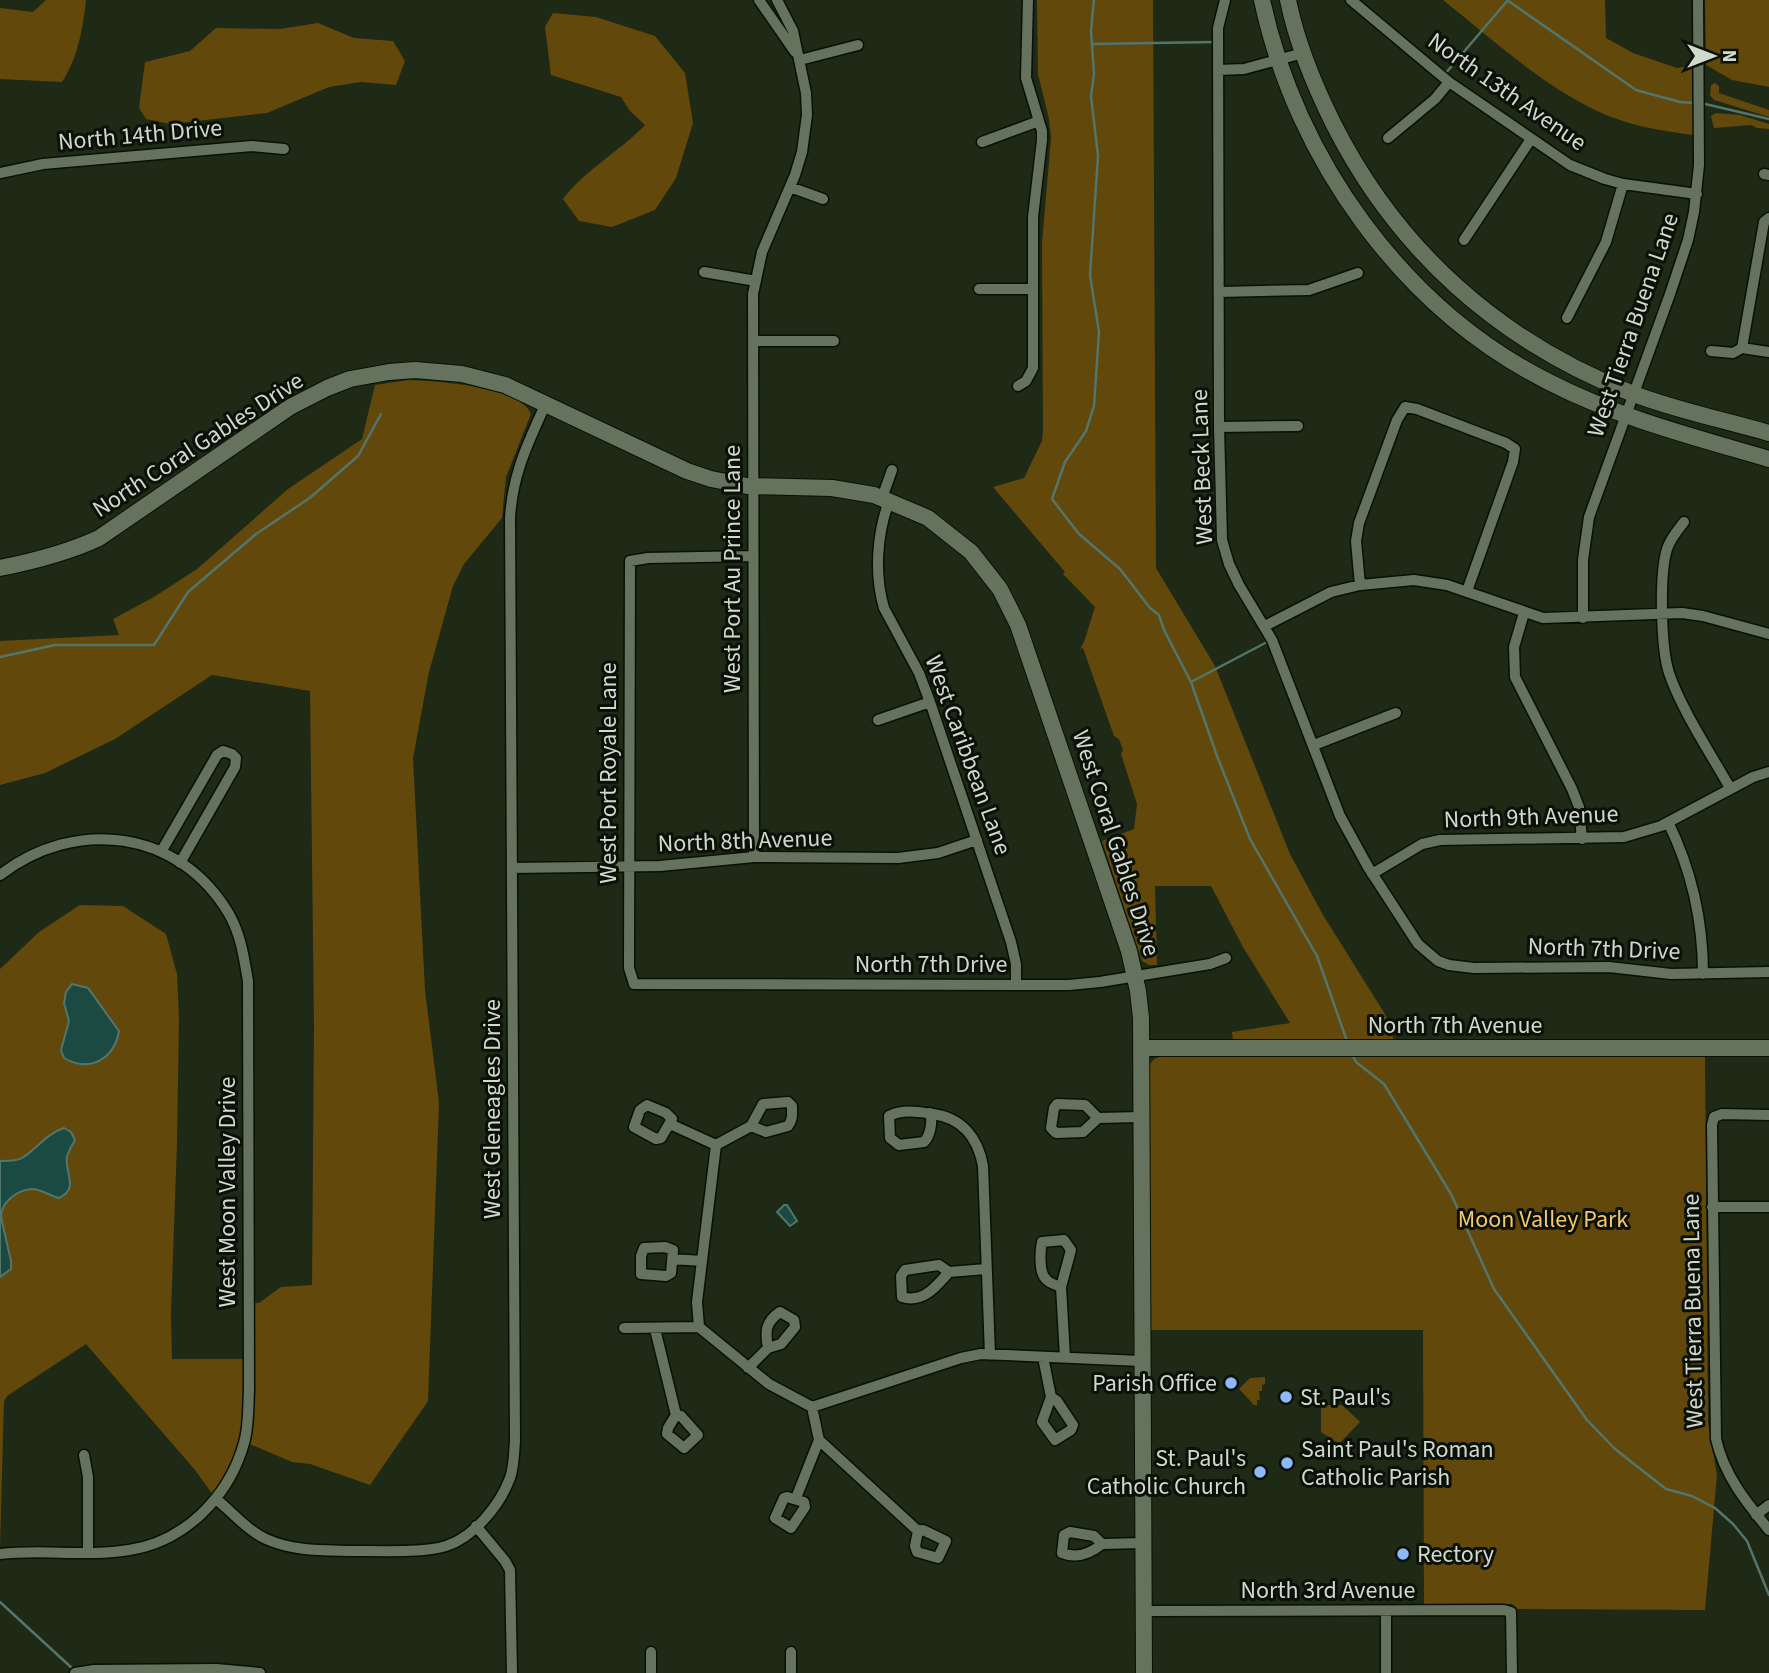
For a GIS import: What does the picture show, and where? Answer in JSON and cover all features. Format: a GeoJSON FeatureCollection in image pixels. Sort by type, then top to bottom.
{"type":"FeatureCollection","features":[{"type":"Feature","properties":{"kind":"street","name":"West Port Au Prince Lane"},"geometry":{"type":"LineString","coordinates":[[759,0],[800,60]]}},
{"type":"Feature","properties":{"kind":"street","name":"West Port Au Prince Lane"},"geometry":{"type":"LineString","coordinates":[[754,857],[753,294],[762,252],[802,152],[807,114],[806,93],[793,31],[777,0]]}},
{"type":"Feature","properties":{"kind":"street"},"geometry":{"type":"LineString","coordinates":[[1018,386],[1026,381],[1033,368],[1033,217],[1042,140],[1026,78],[1028,0]]}},
{"type":"Feature","properties":{"kind":"street","name":"West Beck Lane"},"geometry":{"type":"LineString","coordinates":[[1225,0],[1218,28],[1219,427],[1222,540],[1239,585],[1265,626],[1280,659],[1340,816],[1372,874],[1418,944],[1438,961]]}},
{"type":"Feature","properties":{"kind":"street"},"geometry":{"type":"LineString","coordinates":[[1262,0],[1277,60],[1327,169],[1377,241],[1435,303],[1487,344],[1545,381],[1624,416],[1769,459]]}},
{"type":"Feature","properties":{"kind":"street"},"geometry":{"type":"LineString","coordinates":[[1288,0],[1303,53],[1320,96],[1351,157],[1399,228],[1438,271],[1484,310],[1527,341],[1564,362],[1632,393],[1769,433]]}},
{"type":"Feature","properties":{"kind":"street","name":"North 13th Avenue"},"geometry":{"type":"LineString","coordinates":[[1351,0],[1449,82],[1570,165],[1623,184],[1697,194]]}},
{"type":"Feature","properties":{"kind":"street","name":"West Tierra Buena Lane"},"geometry":{"type":"LineString","coordinates":[[1583,618],[1585,534],[1594,499],[1685,249],[1697,194],[1698,0]]}},
{"type":"Feature","properties":{"kind":"street"},"geometry":{"type":"LineString","coordinates":[[800,60],[858,45]]}},
{"type":"Feature","properties":{"kind":"street"},"geometry":{"type":"LineString","coordinates":[[1218,71],[1244,69],[1303,53]]}},
{"type":"Feature","properties":{"kind":"street"},"geometry":{"type":"LineString","coordinates":[[1388,138],[1435,99],[1449,82]]}},
{"type":"Feature","properties":{"kind":"street"},"geometry":{"type":"LineString","coordinates":[[982,142],[1039,121]]}},
{"type":"Feature","properties":{"kind":"street"},"geometry":{"type":"LineString","coordinates":[[1464,240],[1531,139]]}},
{"type":"Feature","properties":{"kind":"street","name":"North 14th Drive"},"geometry":{"type":"LineString","coordinates":[[0,173],[43,164],[214,149],[252,146],[284,149]]}},
{"type":"Feature","properties":{"kind":"street"},"geometry":{"type":"LineString","coordinates":[[1567,318],[1611,231],[1623,184]]}},
{"type":"Feature","properties":{"kind":"street"},"geometry":{"type":"LineString","coordinates":[[790,187],[822,199]]}},
{"type":"Feature","properties":{"kind":"street"},"geometry":{"type":"LineString","coordinates":[[1742,348],[1764,222],[1769,218]]}},
{"type":"Feature","properties":{"kind":"street"},"geometry":{"type":"LineString","coordinates":[[704,272],[756,281]]}},
{"type":"Feature","properties":{"kind":"street"},"geometry":{"type":"LineString","coordinates":[[1219,292],[1309,290],[1358,272]]}},
{"type":"Feature","properties":{"kind":"street"},"geometry":{"type":"LineString","coordinates":[[979,289],[1033,289]]}},
{"type":"Feature","properties":{"kind":"street"},"geometry":{"type":"LineString","coordinates":[[753,341],[834,341]]}},
{"type":"Feature","properties":{"kind":"street"},"geometry":{"type":"LineString","coordinates":[[1711,351],[1733,353],[1742,348],[1769,352]]}},
{"type":"Feature","properties":{"kind":"street","name":"North Coral Gables Drive"},"geometry":{"type":"LineString","coordinates":[[0,568],[47,559],[99,538],[290,407],[338,384],[378,373],[415,370],[462,374],[505,385]]}},
{"type":"Feature","properties":{"kind":"street","name":"West Coral Gables Drive"},"geometry":{"type":"LineString","coordinates":[[505,385],[687,471],[711,479],[752,486],[832,488],[885,499],[928,518],[960,542],[985,568],[1010,607],[1114,904],[1135,976],[1140,1005],[1144,1673]]}},
{"type":"Feature","properties":{"kind":"street","name":"West Gleneagles Drive"},"geometry":{"type":"LineString","coordinates":[[216,1499],[263,1538],[304,1550],[404,1550],[445,1547],[484,1520],[503,1494],[511,1476],[515,1441],[511,497],[520,460],[546,403]]}},
{"type":"Feature","properties":{"kind":"street"},"geometry":{"type":"LineString","coordinates":[[1360,585],[1356,541],[1359,523],[1397,420],[1405,407],[1418,409],[1516,449],[1467,592]]}},
{"type":"Feature","properties":{"kind":"street"},"geometry":{"type":"LineString","coordinates":[[1219,427],[1298,426]]}},
{"type":"Feature","properties":{"kind":"street"},"geometry":{"type":"LineString","coordinates":[[885,499],[892,470]]}},
{"type":"Feature","properties":{"kind":"street","name":"West Caribbean Lane"},"geometry":{"type":"LineString","coordinates":[[885,499],[880,531],[881,598],[919,673],[930,702],[1015,953],[1016,985]]}},
{"type":"Feature","properties":{"kind":"street"},"geometry":{"type":"LineString","coordinates":[[1684,522],[1667,549],[1663,585],[1665,653],[1670,676],[1730,788]]}},
{"type":"Feature","properties":{"kind":"street","name":"West Port Royale Lane"},"geometry":{"type":"LineString","coordinates":[[634,984],[629,968],[630,561],[648,558],[753,556]]}},
{"type":"Feature","properties":{"kind":"street"},"geometry":{"type":"LineString","coordinates":[[1265,626],[1317,597],[1346,587],[1424,580],[1544,618],[1694,614],[1769,634]]}},
{"type":"Feature","properties":{"kind":"street"},"geometry":{"type":"LineString","coordinates":[[1524,612],[1514,648],[1515,677],[1580,807],[1582,839]]}},
{"type":"Feature","properties":{"kind":"street"},"geometry":{"type":"LineString","coordinates":[[878,720],[930,702]]}},
{"type":"Feature","properties":{"kind":"street"},"geometry":{"type":"LineString","coordinates":[[1314,745],[1396,713]]}},
{"type":"Feature","properties":{"kind":"street"},"geometry":{"type":"LineString","coordinates":[[161,852],[216,755],[228,751],[236,758],[235,767],[180,863]]}},
{"type":"Feature","properties":{"kind":"street","name":"North 9th Avenue"},"geometry":{"type":"LineString","coordinates":[[1372,874],[1429,842],[1463,839],[1624,837],[1668,822],[1730,788],[1769,772]]}},
{"type":"Feature","properties":{"kind":"street"},"geometry":{"type":"LineString","coordinates":[[1668,822],[1684,856],[1698,905],[1703,974]]}},
{"type":"Feature","properties":{"kind":"street","name":"West Moon Valley Drive"},"geometry":{"type":"LineString","coordinates":[[0,875],[29,855],[78,839],[122,840],[161,852],[201,880],[229,914],[240,943],[248,981],[248,1424],[245,1442],[232,1474],[216,1499],[195,1520],[160,1541],[131,1550],[0,1554]]}},
{"type":"Feature","properties":{"kind":"street","name":"North 8th Avenue"},"geometry":{"type":"LineString","coordinates":[[512,868],[629,867],[754,857],[898,858],[938,853],[977,840]]}},
{"type":"Feature","properties":{"kind":"street","name":"North 7th Drive"},"geometry":{"type":"LineString","coordinates":[[634,984],[1085,984],[1210,964],[1226,958]]}},
{"type":"Feature","properties":{"kind":"street","name":"North 7th Drive"},"geometry":{"type":"LineString","coordinates":[[1438,961],[1461,967],[1609,967],[1657,973],[1703,974],[1769,972]]}},
{"type":"Feature","properties":{"kind":"street","name":"North 7th Avenue"},"geometry":{"type":"LineString","coordinates":[[1141,1048],[1769,1048]]}},
{"type":"Feature","properties":{"kind":"street"},"geometry":{"type":"LineString","coordinates":[[930,1114],[942,1114],[964,1127],[978,1149],[983,1166],[990,1355]]}},
{"type":"Feature","properties":{"kind":"street","name":"West Tierra Buena Lane"},"geometry":{"type":"LineString","coordinates":[[1769,1115],[1722,1114],[1714,1117],[1712,1125],[1716,1438],[1727,1472],[1769,1530]]}},
{"type":"Feature","properties":{"kind":"street"},"geometry":{"type":"LineString","coordinates":[[1098,1118],[1141,1117]]}},
{"type":"Feature","properties":{"kind":"street"},"geometry":{"type":"LineString","coordinates":[[670,1124],[716,1145]]}},
{"type":"Feature","properties":{"kind":"street"},"geometry":{"type":"LineString","coordinates":[[716,1145],[751,1126]]}},
{"type":"Feature","properties":{"kind":"street"},"geometry":{"type":"LineString","coordinates":[[699,1327],[697,1302],[716,1145]]}},
{"type":"Feature","properties":{"kind":"street"},"geometry":{"type":"LineString","coordinates":[[1713,1207],[1769,1207]]}},
{"type":"Feature","properties":{"kind":"street"},"geometry":{"type":"LineString","coordinates":[[673,1259],[702,1261]]}},
{"type":"Feature","properties":{"kind":"street"},"geometry":{"type":"LineString","coordinates":[[949,1272],[928,1294],[907,1299],[902,1297],[901,1276],[908,1268],[939,1265],[949,1272],[986,1269]]}},
{"type":"Feature","properties":{"kind":"street"},"geometry":{"type":"LineString","coordinates":[[1061,1287],[1065,1357]]}},
{"type":"Feature","properties":{"kind":"street"},"geometry":{"type":"LineString","coordinates":[[624,1328],[699,1327],[769,1384],[812,1407],[961,1358],[990,1355],[1141,1361]]}},
{"type":"Feature","properties":{"kind":"street"},"geometry":{"type":"LineString","coordinates":[[655,1329],[676,1415]]}},
{"type":"Feature","properties":{"kind":"street"},"geometry":{"type":"LineString","coordinates":[[748,1368],[768,1348]]}},
{"type":"Feature","properties":{"kind":"street"},"geometry":{"type":"LineString","coordinates":[[1043,1357],[1051,1397]]}},
{"type":"Feature","properties":{"kind":"street"},"geometry":{"type":"LineString","coordinates":[[796,1498],[819,1440],[812,1407]]}},
{"type":"Feature","properties":{"kind":"street"},"geometry":{"type":"LineString","coordinates":[[819,1440],[918,1531]]}},
{"type":"Feature","properties":{"kind":"street"},"geometry":{"type":"LineString","coordinates":[[84,1455],[88,1477],[88,1552]]}},
{"type":"Feature","properties":{"kind":"street"},"geometry":{"type":"LineString","coordinates":[[1756,1514],[1769,1506]]}},
{"type":"Feature","properties":{"kind":"street"},"geometry":{"type":"LineString","coordinates":[[476,1526],[505,1561],[509,1570],[512,1590],[512,1673]]}},
{"type":"Feature","properties":{"kind":"street"},"geometry":{"type":"LineString","coordinates":[[1102,1544],[1143,1543]]}},
{"type":"Feature","properties":{"kind":"street","name":"North 3rd Avenue"},"geometry":{"type":"LineString","coordinates":[[1144,1611],[1504,1609],[1511,1612],[1512,1673]]}},
{"type":"Feature","properties":{"kind":"street"},"geometry":{"type":"LineString","coordinates":[[1386,1611],[1386,1673]]}},
{"type":"Feature","properties":{"kind":"street"},"geometry":{"type":"LineString","coordinates":[[651,1652],[651,1673]]}},
{"type":"Feature","properties":{"kind":"street"},"geometry":{"type":"LineString","coordinates":[[791,1652],[791,1673]]}},
{"type":"Feature","properties":{"kind":"street"},"geometry":{"type":"LineString","coordinates":[[76,1672],[260,1673]]}},
{"type":"Feature","properties":{"kind":"green space"},"geometry":{"type":"Polygon","coordinates":[[[46,0],[86,0],[79,43],[68,73],[62,82],[0,79],[0,8],[33,12],[46,0]]]}},
{"type":"Feature","properties":{"kind":"green space"},"geometry":{"type":"Polygon","coordinates":[[[1037,0],[1153,0],[1156,568],[1215,666],[1290,854],[1323,915],[1383,1011],[1394,1040],[1233,1040],[1232,1032],[1290,1023],[1243,947],[1211,886],[1155,886],[1157,965],[1142,961],[1102,841],[1134,829],[1137,804],[1119,739],[1114,736],[1083,648],[1080,649],[1095,607],[1063,574],[1065,572],[993,487],[1024,478],[1042,441],[1043,430],[1042,243],[1051,138],[1038,74],[1037,0]]]}},
{"type":"Feature","properties":{"kind":"green space"},"geometry":{"type":"Polygon","coordinates":[[[1443,0],[1605,0],[1606,38],[1633,53],[1677,68],[1699,65],[1699,136],[1632,124],[1607,116],[1574,99],[1516,59],[1443,0]]]}},
{"type":"Feature","properties":{"kind":"green space"},"geometry":{"type":"Polygon","coordinates":[[[1705,0],[1769,0],[1769,87],[1732,80],[1706,65],[1705,0]]]}},
{"type":"Feature","properties":{"kind":"green space"},"geometry":{"type":"Polygon","coordinates":[[[553,13],[596,17],[655,36],[685,73],[693,123],[676,178],[655,210],[612,227],[579,221],[563,199],[572,188],[645,125],[630,111],[621,97],[551,75],[545,27],[553,13]]]}},
{"type":"Feature","properties":{"kind":"green space"},"geometry":{"type":"Polygon","coordinates":[[[318,23],[354,38],[393,41],[405,61],[396,85],[361,82],[329,87],[267,113],[170,124],[146,119],[139,108],[145,62],[190,51],[216,28],[280,29],[318,23]]]}},
{"type":"Feature","properties":{"kind":"green space"},"geometry":{"type":"Polygon","coordinates":[[[1715,83],[1719,86],[1719,93],[1769,110],[1769,117],[1714,100],[1710,95],[1711,85],[1715,83]]]}},
{"type":"Feature","properties":{"kind":"green space"},"geometry":{"type":"Polygon","coordinates":[[[1716,113],[1740,115],[1769,124],[1769,129],[1751,125],[1714,128],[1711,116],[1716,113]]]}},
{"type":"Feature","properties":{"kind":"green space"},"geometry":{"type":"Polygon","coordinates":[[[409,380],[457,384],[495,391],[524,405],[531,414],[506,477],[502,518],[464,564],[453,586],[429,672],[413,758],[425,990],[439,1103],[428,1401],[370,1485],[310,1464],[292,1462],[245,1442],[216,1499],[195,1470],[86,1344],[7,1396],[4,1402],[0,1548],[0,969],[39,932],[80,905],[123,906],[166,934],[177,974],[179,1018],[172,1359],[248,1359],[248,1303],[259,1303],[281,1287],[312,1285],[314,1025],[310,691],[212,675],[115,739],[45,773],[0,785],[0,641],[119,635],[113,619],[197,569],[288,489],[362,439],[375,385],[409,380]]]}},
{"type":"Feature","properties":{"kind":"green space","name":"Moon Valley Park"},"geometry":{"type":"Polygon","coordinates":[[[1705,1056],[1708,1422],[1717,1475],[1705,1610],[1518,1609],[1512,1604],[1424,1604],[1423,1330],[1150,1330],[1150,1064],[1154,1059],[1705,1056]]]}},
{"type":"Feature","properties":{"kind":"green space"},"geometry":{"type":"Polygon","coordinates":[[[1265,1377],[1262,1391],[1259,1391],[1260,1400],[1254,1405],[1239,1389],[1250,1378],[1265,1377]]]}},
{"type":"Feature","properties":{"kind":"green space"},"geometry":{"type":"Polygon","coordinates":[[[1321,1405],[1342,1405],[1360,1422],[1339,1444],[1321,1432],[1321,1405]]]}},
{"type":"Feature","properties":{"kind":"water"},"geometry":{"type":"Polygon","coordinates":[[[72,984],[88,988],[119,1031],[112,1049],[99,1061],[83,1064],[74,1062],[64,1058],[61,1050],[69,1021],[64,1003],[66,992],[72,984]]]}},
{"type":"Feature","properties":{"kind":"water"},"geometry":{"type":"Polygon","coordinates":[[[64,1128],[71,1132],[75,1140],[67,1156],[69,1190],[59,1198],[39,1190],[26,1190],[7,1202],[1,1217],[11,1269],[0,1277],[0,1161],[20,1159],[64,1128]]]}},
{"type":"Feature","properties":{"kind":"water"},"geometry":{"type":"Polygon","coordinates":[[[787,1205],[797,1221],[790,1226],[777,1212],[787,1205]]]}},
{"type":"Feature","properties":{"kind":"waterway"},"geometry":{"type":"LineString","coordinates":[[1094,0],[1091,30],[1094,74],[1091,96],[1098,156],[1090,275],[1099,332],[1094,406],[1086,431],[1065,462],[1052,499],[1079,534],[1120,569],[1150,608],[1159,615],[1191,682],[1250,839],[1317,956],[1347,1041]]}},
{"type":"Feature","properties":{"kind":"waterway"},"geometry":{"type":"LineString","coordinates":[[1507,0],[1636,90],[1694,103]]}},
{"type":"Feature","properties":{"kind":"waterway"},"geometry":{"type":"LineString","coordinates":[[1445,74],[1508,0]]}},
{"type":"Feature","properties":{"kind":"waterway"},"geometry":{"type":"LineString","coordinates":[[1092,44],[1215,42]]}},
{"type":"Feature","properties":{"kind":"waterway"},"geometry":{"type":"LineString","coordinates":[[1701,103],[1769,119]]}},
{"type":"Feature","properties":{"kind":"waterway"},"geometry":{"type":"LineString","coordinates":[[0,657],[55,645],[154,645],[188,592],[256,534],[311,497],[358,456],[381,414]]}},
{"type":"Feature","properties":{"kind":"waterway"},"geometry":{"type":"LineString","coordinates":[[1191,682],[1269,641]]}},
{"type":"Feature","properties":{"kind":"waterway"},"geometry":{"type":"LineString","coordinates":[[1352,1054],[1356,1062],[1384,1084],[1451,1194],[1494,1289],[1587,1420],[1615,1449],[1666,1489],[1692,1496],[1715,1508],[1733,1524],[1747,1541],[1769,1595]]}},
{"type":"Feature","properties":{"kind":"waterway"},"geometry":{"type":"LineString","coordinates":[[0,1602],[73,1669]]}},
{"type":"Feature","properties":{"kind":"place","name":"Parish Office"},"geometry":{"type":"Point","coordinates":[1231,1383]}},
{"type":"Feature","properties":{"kind":"place","name":"St. Paul's"},"geometry":{"type":"Point","coordinates":[1286,1397]}},
{"type":"Feature","properties":{"kind":"place","name":"Saint Paul's Roman Catholic Parish"},"geometry":{"type":"Point","coordinates":[1287,1463]}},
{"type":"Feature","properties":{"kind":"place","name":"St. Paul's Catholic Church"},"geometry":{"type":"Point","coordinates":[1260,1472]}},
{"type":"Feature","properties":{"kind":"place","name":"Rectory"},"geometry":{"type":"Point","coordinates":[1403,1554]}}]}
